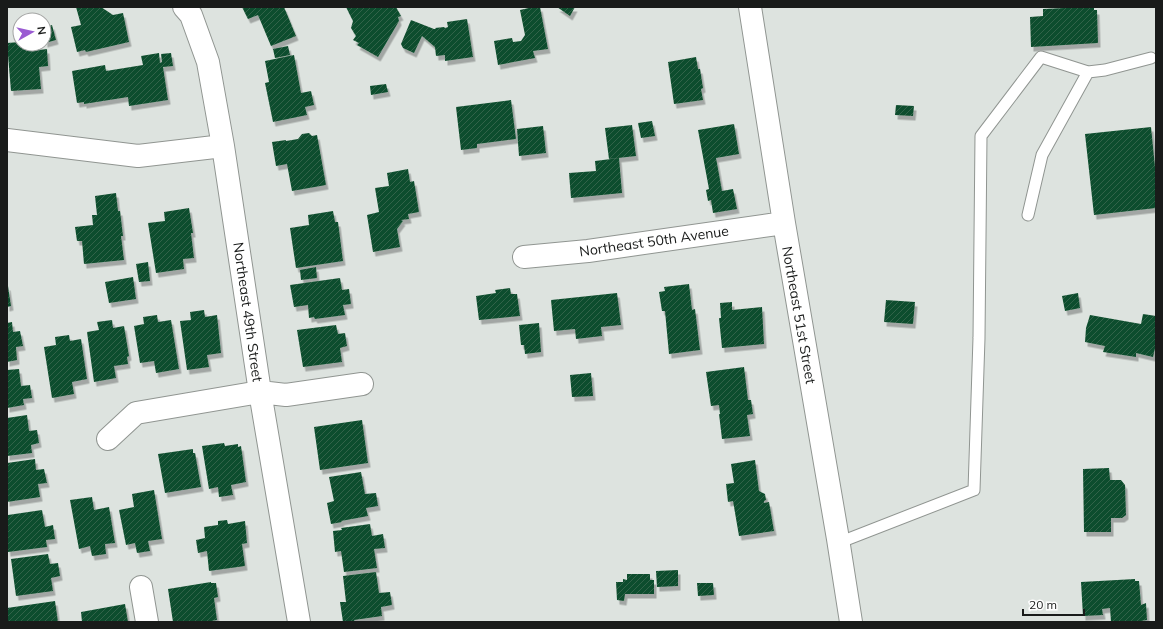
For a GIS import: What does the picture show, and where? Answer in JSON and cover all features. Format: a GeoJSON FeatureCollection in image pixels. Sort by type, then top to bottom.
{"type":"FeatureCollection","features":[{"type":"Feature","properties":{"kind":"street","name":"Northeast 49th Street"},"geometry":{"type":"LineString","coordinates":[[184,7],[191,15],[208,62],[223,146],[260,392],[299,622]]}},
{"type":"Feature","properties":{"kind":"street","name":"Northeast 51st Street"},"geometry":{"type":"LineString","coordinates":[[750,7],[784,223],[851,622]]}},
{"type":"Feature","properties":{"kind":"street"},"geometry":{"type":"LineString","coordinates":[[7,140],[138,156],[223,146]]}},
{"type":"Feature","properties":{"kind":"street","name":"Northeast 50th Avenue"},"geometry":{"type":"LineString","coordinates":[[524,258],[588,251],[784,223]]}},
{"type":"Feature","properties":{"kind":"street"},"geometry":{"type":"LineString","coordinates":[[108,439],[136,413],[260,392],[286,395],[362,384]]}},
{"type":"Feature","properties":{"kind":"street"},"geometry":{"type":"LineString","coordinates":[[141,587],[147,622]]}},
{"type":"Feature","properties":{"kind":"lane"},"geometry":{"type":"LineString","coordinates":[[838,543],[974,490],[979,338],[981,136],[1041,57],[1088,72],[1105,70],[1151,58]]}},
{"type":"Feature","properties":{"kind":"lane"},"geometry":{"type":"LineString","coordinates":[[1028,215],[1042,155],[1088,72]]}},
{"type":"Feature","properties":{"kind":"building"},"geometry":{"type":"Polygon","coordinates":[[[76,7],[101,7],[113,15],[123,13],[129,42],[86,52],[85,50],[77,52],[71,27],[81,25],[76,7]]]}},
{"type":"Feature","properties":{"kind":"building"},"geometry":{"type":"Polygon","coordinates":[[[242,7],[284,7],[296,36],[271,46],[258,15],[248,19],[242,7]]]}},
{"type":"Feature","properties":{"kind":"building"},"geometry":{"type":"Polygon","coordinates":[[[346,7],[396,7],[401,16],[398,17],[399,21],[378,57],[357,45],[359,43],[353,40],[356,36],[351,28],[353,21],[346,7]]]}},
{"type":"Feature","properties":{"kind":"building"},"geometry":{"type":"Polygon","coordinates":[[[540,7],[548,49],[533,51],[535,58],[498,65],[494,41],[512,38],[513,42],[521,41],[525,35],[520,10],[540,7]]]}},
{"type":"Feature","properties":{"kind":"building"},"geometry":{"type":"Polygon","coordinates":[[[557,7],[575,7],[570,16],[557,7]]]}},
{"type":"Feature","properties":{"kind":"building"},"geometry":{"type":"Polygon","coordinates":[[[1094,7],[1094,10],[1097,10],[1098,43],[1031,47],[1030,17],[1043,16],[1043,9],[1094,7]]]}},
{"type":"Feature","properties":{"kind":"building"},"geometry":{"type":"Polygon","coordinates":[[[467,19],[473,57],[445,61],[445,55],[436,56],[435,47],[422,36],[414,53],[403,48],[401,44],[411,20],[436,29],[435,28],[448,27],[447,22],[467,19]]]}},
{"type":"Feature","properties":{"kind":"building"},"geometry":{"type":"Polygon","coordinates":[[[52,25],[56,40],[52,41],[52,25]]]}},
{"type":"Feature","properties":{"kind":"building"},"geometry":{"type":"Polygon","coordinates":[[[7,43],[12,43],[12,52],[47,52],[48,66],[39,67],[41,89],[11,91],[7,43]]]}},
{"type":"Feature","properties":{"kind":"building"},"geometry":{"type":"Polygon","coordinates":[[[288,46],[290,55],[275,58],[273,49],[288,46]]]}},
{"type":"Feature","properties":{"kind":"building"},"geometry":{"type":"Polygon","coordinates":[[[159,53],[160,63],[162,62],[161,54],[171,53],[173,66],[163,67],[168,100],[129,106],[128,97],[84,104],[84,102],[77,103],[72,71],[105,65],[106,71],[143,65],[141,56],[159,53]]]}},
{"type":"Feature","properties":{"kind":"building"},"geometry":{"type":"Polygon","coordinates":[[[294,55],[301,93],[311,91],[314,105],[305,107],[307,115],[273,122],[265,83],[269,82],[265,61],[294,55]]]}},
{"type":"Feature","properties":{"kind":"building"},"geometry":{"type":"Polygon","coordinates":[[[696,57],[698,69],[700,69],[703,100],[674,104],[668,62],[696,57]]]}},
{"type":"Feature","properties":{"kind":"building"},"geometry":{"type":"Polygon","coordinates":[[[386,84],[388,92],[371,95],[370,86],[386,84]]]}},
{"type":"Feature","properties":{"kind":"building"},"geometry":{"type":"Polygon","coordinates":[[[511,100],[516,139],[477,144],[477,148],[461,150],[456,107],[511,100]]]}},
{"type":"Feature","properties":{"kind":"building"},"geometry":{"type":"Polygon","coordinates":[[[896,105],[914,106],[913,116],[895,115],[896,105]]]}},
{"type":"Feature","properties":{"kind":"building"},"geometry":{"type":"Polygon","coordinates":[[[652,121],[655,136],[641,138],[638,123],[652,121]]]}},
{"type":"Feature","properties":{"kind":"building"},"geometry":{"type":"Polygon","coordinates":[[[734,124],[739,154],[716,158],[722,191],[733,189],[737,209],[713,213],[711,200],[708,201],[706,190],[709,189],[698,130],[734,124]]]}},
{"type":"Feature","properties":{"kind":"building"},"geometry":{"type":"Polygon","coordinates":[[[632,125],[636,156],[609,159],[605,128],[632,125]]]}},
{"type":"Feature","properties":{"kind":"building"},"geometry":{"type":"Polygon","coordinates":[[[543,126],[546,153],[519,156],[517,129],[543,126]]]}},
{"type":"Feature","properties":{"kind":"building"},"geometry":{"type":"Polygon","coordinates":[[[1151,127],[1156,177],[1156,208],[1094,215],[1085,134],[1151,127]]]}},
{"type":"Feature","properties":{"kind":"building"},"geometry":{"type":"Polygon","coordinates":[[[309,133],[312,136],[317,135],[326,185],[292,191],[287,164],[276,166],[272,142],[298,139],[302,134],[309,133]]]}},
{"type":"Feature","properties":{"kind":"building"},"geometry":{"type":"Polygon","coordinates":[[[619,158],[622,193],[571,198],[569,173],[596,171],[595,161],[619,158]]]}},
{"type":"Feature","properties":{"kind":"building"},"geometry":{"type":"Polygon","coordinates":[[[408,169],[410,182],[414,181],[419,212],[408,214],[409,219],[401,220],[403,221],[397,229],[400,247],[373,252],[367,215],[379,212],[375,188],[389,186],[387,173],[408,169]]]}},
{"type":"Feature","properties":{"kind":"building"},"geometry":{"type":"Polygon","coordinates":[[[116,193],[123,236],[121,236],[124,260],[84,264],[82,241],[77,241],[75,227],[93,225],[92,215],[97,215],[95,196],[116,193]]]}},
{"type":"Feature","properties":{"kind":"building"},"geometry":{"type":"Polygon","coordinates":[[[189,208],[193,233],[191,233],[194,258],[183,259],[184,269],[156,273],[148,223],[165,221],[164,212],[189,208]]]}},
{"type":"Feature","properties":{"kind":"building"},"geometry":{"type":"Polygon","coordinates":[[[333,211],[335,222],[338,222],[343,261],[296,268],[290,228],[309,225],[308,215],[333,211]]]}},
{"type":"Feature","properties":{"kind":"building"},"geometry":{"type":"Polygon","coordinates":[[[148,262],[150,281],[139,282],[136,264],[148,262]]]}},
{"type":"Feature","properties":{"kind":"building"},"geometry":{"type":"Polygon","coordinates":[[[316,267],[317,278],[301,280],[300,270],[316,267]]]}},
{"type":"Feature","properties":{"kind":"building"},"geometry":{"type":"Polygon","coordinates":[[[133,277],[136,299],[109,303],[105,282],[133,277]]]}},
{"type":"Feature","properties":{"kind":"building"},"geometry":{"type":"Polygon","coordinates":[[[340,278],[342,290],[349,289],[351,304],[343,305],[345,315],[315,319],[314,317],[309,318],[308,305],[294,307],[290,285],[340,278]]]}},
{"type":"Feature","properties":{"kind":"building"},"geometry":{"type":"Polygon","coordinates":[[[689,284],[692,310],[695,309],[700,350],[669,354],[665,311],[662,311],[659,292],[665,291],[664,287],[689,284]]]}},
{"type":"Feature","properties":{"kind":"building"},"geometry":{"type":"Polygon","coordinates":[[[7,286],[11,306],[7,307],[7,286]]]}},
{"type":"Feature","properties":{"kind":"building"},"geometry":{"type":"Polygon","coordinates":[[[510,288],[511,294],[517,294],[520,316],[479,320],[476,296],[496,293],[495,290],[510,288]]]}},
{"type":"Feature","properties":{"kind":"building"},"geometry":{"type":"Polygon","coordinates":[[[617,293],[621,325],[601,327],[602,336],[576,339],[575,329],[554,331],[551,300],[617,293]]]}},
{"type":"Feature","properties":{"kind":"building"},"geometry":{"type":"Polygon","coordinates":[[[1078,293],[1080,308],[1065,311],[1062,296],[1078,293]]]}},
{"type":"Feature","properties":{"kind":"building"},"geometry":{"type":"Polygon","coordinates":[[[886,300],[915,302],[913,324],[884,322],[886,300]]]}},
{"type":"Feature","properties":{"kind":"building"},"geometry":{"type":"Polygon","coordinates":[[[732,302],[732,310],[762,307],[764,344],[722,348],[719,318],[721,318],[720,303],[732,302]]]}},
{"type":"Feature","properties":{"kind":"building"},"geometry":{"type":"Polygon","coordinates":[[[204,310],[205,317],[217,315],[221,353],[207,355],[209,367],[187,370],[180,321],[191,320],[190,312],[204,310]]]}},
{"type":"Feature","properties":{"kind":"building"},"geometry":{"type":"Polygon","coordinates":[[[1143,314],[1156,316],[1156,344],[1153,357],[1136,353],[1136,357],[1103,352],[1105,346],[1085,342],[1086,328],[1090,315],[1141,324],[1143,314]]]}},
{"type":"Feature","properties":{"kind":"building"},"geometry":{"type":"Polygon","coordinates":[[[157,315],[158,322],[171,320],[179,369],[156,373],[154,361],[140,363],[134,326],[144,324],[143,317],[157,315]]]}},
{"type":"Feature","properties":{"kind":"building"},"geometry":{"type":"Polygon","coordinates":[[[112,320],[113,328],[124,326],[129,356],[127,357],[128,364],[114,366],[116,378],[94,382],[87,332],[99,330],[97,322],[112,320]]]}},
{"type":"Feature","properties":{"kind":"building"},"geometry":{"type":"Polygon","coordinates":[[[12,322],[13,332],[20,331],[23,346],[16,347],[17,360],[7,362],[7,323],[12,322]]]}},
{"type":"Feature","properties":{"kind":"building"},"geometry":{"type":"Polygon","coordinates":[[[539,323],[541,352],[525,354],[524,345],[521,345],[519,325],[539,323]]]}},
{"type":"Feature","properties":{"kind":"building"},"geometry":{"type":"Polygon","coordinates":[[[336,325],[338,334],[345,333],[347,346],[340,348],[342,362],[303,367],[297,330],[336,325]]]}},
{"type":"Feature","properties":{"kind":"building"},"geometry":{"type":"Polygon","coordinates":[[[69,335],[70,341],[81,339],[87,379],[72,382],[74,394],[52,398],[44,347],[56,345],[55,337],[69,335]]]}},
{"type":"Feature","properties":{"kind":"building"},"geometry":{"type":"Polygon","coordinates":[[[744,367],[748,400],[751,400],[753,414],[747,415],[750,436],[722,439],[719,405],[711,406],[706,372],[744,367]]]}},
{"type":"Feature","properties":{"kind":"building"},"geometry":{"type":"Polygon","coordinates":[[[19,369],[21,386],[30,385],[32,398],[23,399],[24,405],[7,408],[7,370],[19,369]]]}},
{"type":"Feature","properties":{"kind":"building"},"geometry":{"type":"Polygon","coordinates":[[[591,373],[593,396],[572,397],[570,375],[591,373]]]}},
{"type":"Feature","properties":{"kind":"building"},"geometry":{"type":"Polygon","coordinates":[[[27,415],[29,431],[37,430],[39,443],[31,445],[32,453],[7,456],[7,418],[27,415]]]}},
{"type":"Feature","properties":{"kind":"building"},"geometry":{"type":"Polygon","coordinates":[[[362,420],[368,463],[320,470],[314,427],[362,420]]]}},
{"type":"Feature","properties":{"kind":"building"},"geometry":{"type":"Polygon","coordinates":[[[224,443],[225,446],[238,444],[238,447],[241,446],[246,482],[231,485],[233,495],[219,497],[218,487],[209,489],[202,446],[224,443]]]}},
{"type":"Feature","properties":{"kind":"building"},"geometry":{"type":"Polygon","coordinates":[[[193,449],[201,487],[165,493],[158,454],[193,449]]]}},
{"type":"Feature","properties":{"kind":"building"},"geometry":{"type":"Polygon","coordinates":[[[35,459],[36,470],[44,469],[47,483],[38,484],[40,497],[7,502],[7,463],[35,459]]]}},
{"type":"Feature","properties":{"kind":"building"},"geometry":{"type":"Polygon","coordinates":[[[755,460],[759,491],[765,494],[766,500],[764,503],[769,502],[774,531],[739,536],[733,501],[728,502],[726,484],[734,483],[731,464],[755,460]]]}},
{"type":"Feature","properties":{"kind":"building"},"geometry":{"type":"Polygon","coordinates":[[[1109,468],[1110,480],[1121,480],[1125,485],[1126,515],[1122,518],[1111,518],[1111,532],[1084,532],[1083,469],[1109,468]]]}},
{"type":"Feature","properties":{"kind":"building"},"geometry":{"type":"Polygon","coordinates":[[[361,472],[365,494],[376,493],[378,506],[366,508],[368,516],[331,524],[327,503],[334,501],[329,477],[361,472]]]}},
{"type":"Feature","properties":{"kind":"building"},"geometry":{"type":"Polygon","coordinates":[[[154,490],[162,539],[148,541],[150,551],[137,553],[135,543],[126,545],[119,510],[134,507],[132,494],[154,490]]]}},
{"type":"Feature","properties":{"kind":"building"},"geometry":{"type":"Polygon","coordinates":[[[92,497],[94,510],[109,507],[115,543],[105,544],[106,554],[92,556],[90,546],[79,549],[70,500],[92,497]]]}},
{"type":"Feature","properties":{"kind":"building"},"geometry":{"type":"Polygon","coordinates":[[[42,510],[45,527],[53,525],[55,539],[46,540],[47,547],[8,552],[8,515],[42,510]]]}},
{"type":"Feature","properties":{"kind":"building"},"geometry":{"type":"Polygon","coordinates":[[[227,520],[228,524],[245,521],[247,543],[242,544],[245,566],[209,571],[207,551],[198,553],[196,540],[205,538],[204,527],[218,525],[218,521],[227,520]]]}},
{"type":"Feature","properties":{"kind":"building"},"geometry":{"type":"Polygon","coordinates":[[[370,524],[372,536],[383,534],[385,548],[374,549],[377,568],[344,572],[341,551],[335,552],[333,531],[342,530],[341,528],[370,524]]]}},
{"type":"Feature","properties":{"kind":"building"},"geometry":{"type":"Polygon","coordinates":[[[48,554],[50,564],[58,563],[60,576],[51,578],[53,591],[16,596],[11,559],[48,554]]]}},
{"type":"Feature","properties":{"kind":"building"},"geometry":{"type":"Polygon","coordinates":[[[678,570],[678,586],[657,587],[656,571],[678,570]]]}},
{"type":"Feature","properties":{"kind":"building"},"geometry":{"type":"Polygon","coordinates":[[[376,572],[379,593],[390,592],[392,605],[381,607],[382,616],[354,620],[355,622],[343,622],[340,602],[346,602],[343,576],[376,572]]]}},
{"type":"Feature","properties":{"kind":"building"},"geometry":{"type":"Polygon","coordinates":[[[627,574],[650,574],[650,580],[654,580],[654,594],[625,594],[624,601],[617,600],[616,582],[623,582],[623,579],[627,580],[627,574]]]}},
{"type":"Feature","properties":{"kind":"building"},"geometry":{"type":"Polygon","coordinates":[[[1135,579],[1135,581],[1139,581],[1141,605],[1146,603],[1147,620],[1141,621],[1142,622],[1111,622],[1110,608],[1102,609],[1103,615],[1083,616],[1081,582],[1135,579]]]}},
{"type":"Feature","properties":{"kind":"building"},"geometry":{"type":"Polygon","coordinates":[[[211,582],[216,583],[218,597],[214,598],[217,620],[206,622],[173,622],[168,589],[211,582]]]}},
{"type":"Feature","properties":{"kind":"building"},"geometry":{"type":"Polygon","coordinates":[[[697,583],[713,583],[714,595],[698,596],[697,583]]]}},
{"type":"Feature","properties":{"kind":"building"},"geometry":{"type":"Polygon","coordinates":[[[55,601],[58,622],[7,622],[7,608],[55,601]]]}},
{"type":"Feature","properties":{"kind":"building"},"geometry":{"type":"Polygon","coordinates":[[[125,604],[128,622],[82,622],[81,612],[125,604]]]}}]}
